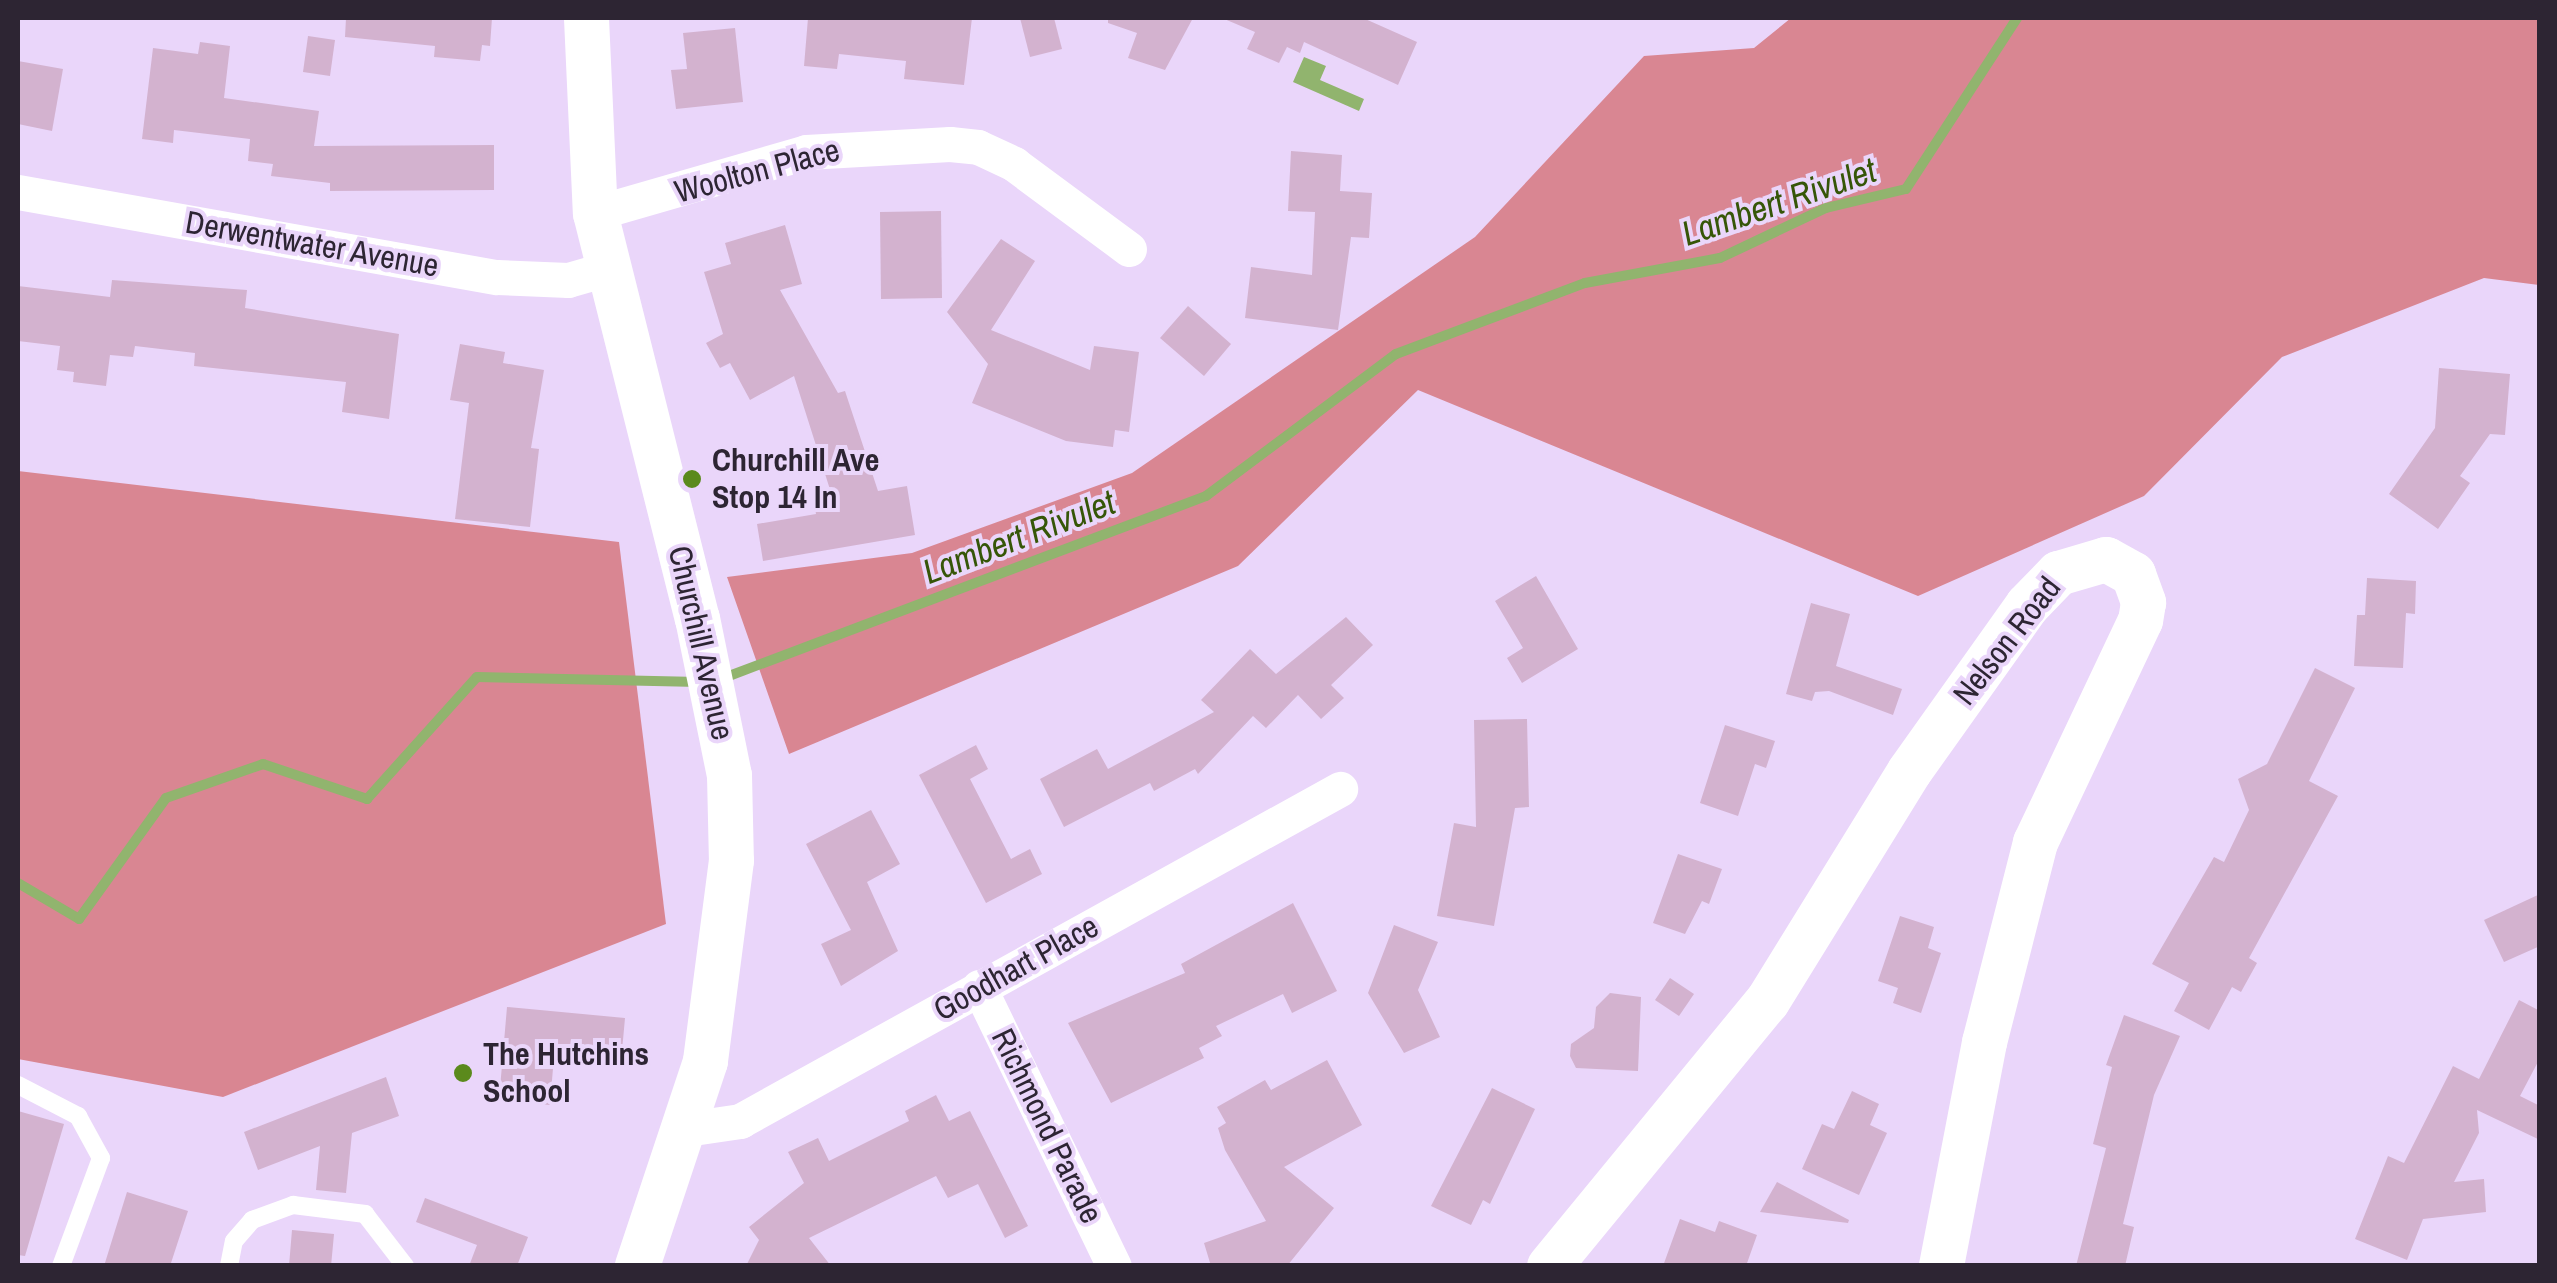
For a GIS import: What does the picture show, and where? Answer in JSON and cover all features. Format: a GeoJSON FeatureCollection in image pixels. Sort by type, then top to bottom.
{"type":"FeatureCollection","features":[{"type":"Feature","properties":{"kind":"street","name":"Churchill Avenue"},"geometry":{"type":"LineString","coordinates":[[586,18],[595,213],[720,720],[732,860],[705,1060],[686,1130],[638,1266]]}},
{"type":"Feature","properties":{"kind":"street","name":"Woolton Place"},"geometry":{"type":"LineString","coordinates":[[595,213],[806,152],[950,144],[978,147],[1014,164],[1128,249]]}},
{"type":"Feature","properties":{"kind":"street","name":"Derwentwater Avenue"},"geometry":{"type":"LineString","coordinates":[[18,192],[497,278],[568,280],[606,269]]}},
{"type":"Feature","properties":{"kind":"street","name":"Nelson Road"},"geometry":{"type":"LineString","coordinates":[[1549,1266],[1767,1001],[1910,771],[2027,604],[2058,573],[2106,559],[2133,574],[2143,602],[2140,620],[2035,842],[1984,1042],[1941,1266]]}},
{"type":"Feature","properties":{"kind":"street","name":"Goodhart Place"},"geometry":{"type":"LineString","coordinates":[[686,1130],[740,1120],[1340,789]]}},
{"type":"Feature","properties":{"kind":"street","name":"Richmond Parade"},"geometry":{"type":"LineString","coordinates":[[980,987],[1114,1266]]}},
{"type":"Feature","properties":{"kind":"lane"},"geometry":{"type":"LineString","coordinates":[[18,1085],[78,1116],[101,1158],[62,1266]]}},
{"type":"Feature","properties":{"kind":"lane"},"geometry":{"type":"LineString","coordinates":[[229,1266],[234,1242],[252,1220],[293,1205],[365,1214],[405,1266]]}},
{"type":"Feature","properties":{"kind":"shaded area"},"geometry":{"type":"Polygon","coordinates":[[[1791,18],[2539,18],[2539,285],[2484,278],[2282,357],[2144,496],[1918,596],[1418,390],[1238,566],[789,754],[727,577],[912,553],[1132,473],[1475,237],[1644,56],[1754,48],[1791,18]]]}},
{"type":"Feature","properties":{"kind":"shaded area"},"geometry":{"type":"Polygon","coordinates":[[[1304,57],[1326,66],[1320,80],[1364,99],[1359,111],[1293,82],[1304,57]]]}},
{"type":"Feature","properties":{"kind":"shaded area"},"geometry":{"type":"Polygon","coordinates":[[[18,471],[619,542],[666,924],[223,1097],[18,1059],[18,471]]]}},
{"type":"Feature","properties":{"kind":"building"},"geometry":{"type":"Polygon","coordinates":[[[346,18],[492,18],[490,46],[482,45],[480,61],[434,57],[435,46],[345,37],[346,18]]]}},
{"type":"Feature","properties":{"kind":"building"},"geometry":{"type":"Polygon","coordinates":[[[808,18],[972,18],[964,85],[904,79],[906,61],[839,54],[837,69],[804,66],[808,18]]]}},
{"type":"Feature","properties":{"kind":"building"},"geometry":{"type":"Polygon","coordinates":[[[1020,18],[1054,18],[1062,49],[1030,57],[1020,18]]]}},
{"type":"Feature","properties":{"kind":"building"},"geometry":{"type":"Polygon","coordinates":[[[1108,18],[1193,18],[1165,70],[1128,58],[1137,33],[1108,23],[1108,18]]]}},
{"type":"Feature","properties":{"kind":"building"},"geometry":{"type":"Polygon","coordinates":[[[1222,18],[1363,18],[1417,42],[1398,85],[1304,42],[1300,53],[1287,47],[1279,63],[1247,49],[1255,32],[1222,18]]]}},
{"type":"Feature","properties":{"kind":"building"},"geometry":{"type":"Polygon","coordinates":[[[735,28],[743,102],[676,109],[671,70],[687,69],[683,33],[735,28]]]}},
{"type":"Feature","properties":{"kind":"building"},"geometry":{"type":"Polygon","coordinates":[[[308,36],[335,40],[330,76],[303,72],[308,36]]]}},
{"type":"Feature","properties":{"kind":"building"},"geometry":{"type":"Polygon","coordinates":[[[200,42],[230,46],[224,98],[319,111],[314,146],[494,145],[494,190],[330,191],[330,183],[271,176],[273,164],[248,161],[250,139],[174,130],[173,143],[142,139],[153,48],[198,54],[200,42]]]}},
{"type":"Feature","properties":{"kind":"building"},"geometry":{"type":"Polygon","coordinates":[[[18,61],[63,69],[52,131],[18,124],[18,61]]]}},
{"type":"Feature","properties":{"kind":"building"},"geometry":{"type":"Polygon","coordinates":[[[1291,151],[1342,155],[1340,191],[1372,193],[1369,238],[1351,237],[1338,330],[1245,318],[1251,267],[1312,275],[1315,212],[1288,211],[1291,151]]]}},
{"type":"Feature","properties":{"kind":"building"},"geometry":{"type":"Polygon","coordinates":[[[941,211],[942,298],[881,299],[880,212],[941,211]]]}},
{"type":"Feature","properties":{"kind":"building"},"geometry":{"type":"Polygon","coordinates":[[[785,225],[802,284],[780,290],[838,393],[845,391],[878,491],[907,486],[915,535],[763,561],[757,524],[816,514],[814,502],[833,499],[794,376],[750,400],[730,363],[720,368],[706,343],[723,334],[704,272],[731,264],[725,243],[785,225]]]}},
{"type":"Feature","properties":{"kind":"building"},"geometry":{"type":"Polygon","coordinates":[[[1001,239],[1035,261],[991,330],[1090,370],[1094,346],[1139,352],[1129,432],[1115,430],[1113,447],[1066,441],[972,403],[988,364],[947,312],[1001,239]]]}},
{"type":"Feature","properties":{"kind":"building"},"geometry":{"type":"Polygon","coordinates":[[[112,280],[247,290],[245,308],[399,334],[389,419],[342,412],[346,382],[194,366],[195,353],[135,346],[133,357],[110,355],[106,386],[73,382],[74,372],[57,370],[60,346],[18,341],[18,286],[110,297],[112,280]]]}},
{"type":"Feature","properties":{"kind":"building"},"geometry":{"type":"Polygon","coordinates":[[[1188,306],[1231,344],[1204,376],[1160,338],[1188,306]]]}},
{"type":"Feature","properties":{"kind":"building"},"geometry":{"type":"Polygon","coordinates":[[[460,344],[505,352],[503,363],[544,370],[531,448],[539,449],[530,527],[455,519],[469,403],[450,400],[460,344]]]}},
{"type":"Feature","properties":{"kind":"building"},"geometry":{"type":"Polygon","coordinates":[[[2439,368],[2510,374],[2505,435],[2490,434],[2460,476],[2470,483],[2438,529],[2389,494],[2435,428],[2439,368]]]}},
{"type":"Feature","properties":{"kind":"building"},"geometry":{"type":"Polygon","coordinates":[[[1536,576],[1578,649],[1522,683],[1507,658],[1523,648],[1495,601],[1536,576]]]}},
{"type":"Feature","properties":{"kind":"building"},"geometry":{"type":"Polygon","coordinates":[[[2367,578],[2416,581],[2415,614],[2406,613],[2403,668],[2354,666],[2357,615],[2365,615],[2367,578]]]}},
{"type":"Feature","properties":{"kind":"building"},"geometry":{"type":"Polygon","coordinates":[[[1811,603],[1850,614],[1836,666],[1902,689],[1893,715],[1829,691],[1815,692],[1812,701],[1786,694],[1811,603]]]}},
{"type":"Feature","properties":{"kind":"building"},"geometry":{"type":"Polygon","coordinates":[[[1346,617],[1373,645],[1331,685],[1344,698],[1321,719],[1298,695],[1266,728],[1253,716],[1198,774],[1195,769],[1154,791],[1150,783],[1064,827],[1040,779],[1097,749],[1108,769],[1214,712],[1201,700],[1250,649],[1276,674],[1346,617]]]}},
{"type":"Feature","properties":{"kind":"building"},"geometry":{"type":"Polygon","coordinates":[[[2315,668],[2355,688],[2309,781],[2338,796],[2249,958],[2257,963],[2241,992],[2232,987],[2209,1030],[2174,1011],[2189,983],[2152,964],[2214,857],[2224,862],[2249,810],[2238,779],[2267,764],[2315,668]]]}},
{"type":"Feature","properties":{"kind":"building"},"geometry":{"type":"Polygon","coordinates":[[[1527,719],[1529,807],[1515,808],[1494,926],[1437,916],[1454,823],[1476,827],[1474,720],[1527,719]]]}},
{"type":"Feature","properties":{"kind":"building"},"geometry":{"type":"Polygon","coordinates":[[[1725,725],[1775,741],[1766,768],[1755,764],[1738,816],[1700,803],[1725,725]]]}},
{"type":"Feature","properties":{"kind":"building"},"geometry":{"type":"Polygon","coordinates":[[[976,745],[988,769],[970,779],[1011,859],[1030,849],[1042,874],[986,903],[919,775],[976,745]]]}},
{"type":"Feature","properties":{"kind":"building"},"geometry":{"type":"Polygon","coordinates":[[[871,810],[900,864],[867,882],[898,951],[841,986],[821,944],[851,930],[806,844],[871,810]]]}},
{"type":"Feature","properties":{"kind":"building"},"geometry":{"type":"Polygon","coordinates":[[[1678,854],[1722,869],[1709,904],[1702,901],[1685,934],[1653,923],[1678,854]]]}},
{"type":"Feature","properties":{"kind":"building"},"geometry":{"type":"Polygon","coordinates":[[[2540,894],[2540,946],[2504,962],[2484,920],[2540,894]]]}},
{"type":"Feature","properties":{"kind":"building"},"geometry":{"type":"Polygon","coordinates":[[[1293,903],[1337,991],[1292,1013],[1283,994],[1216,1026],[1222,1036],[1199,1048],[1204,1058],[1111,1103],[1068,1023],[1185,973],[1181,964],[1293,903]]]}},
{"type":"Feature","properties":{"kind":"building"},"geometry":{"type":"Polygon","coordinates":[[[1900,916],[1934,927],[1928,948],[1941,953],[1921,1013],[1893,1003],[1898,988],[1878,981],[1900,916]]]}},
{"type":"Feature","properties":{"kind":"building"},"geometry":{"type":"Polygon","coordinates":[[[1394,925],[1438,942],[1418,990],[1440,1037],[1404,1053],[1368,993],[1394,925]]]}},
{"type":"Feature","properties":{"kind":"building"},"geometry":{"type":"Polygon","coordinates":[[[1670,978],[1694,994],[1679,1016],[1655,1000],[1670,978]]]}},
{"type":"Feature","properties":{"kind":"building"},"geometry":{"type":"Polygon","coordinates":[[[1610,993],[1641,997],[1638,1071],[1576,1068],[1570,1056],[1571,1044],[1594,1028],[1596,1007],[1610,993]]]}},
{"type":"Feature","properties":{"kind":"building"},"geometry":{"type":"Polygon","coordinates":[[[2519,1000],[2540,1011],[2540,1058],[2520,1096],[2540,1106],[2540,1140],[2477,1110],[2479,1133],[2454,1182],[2484,1179],[2486,1212],[2423,1219],[2407,1260],[2355,1239],[2388,1156],[2404,1163],[2453,1066],[2479,1079],[2519,1000]]]}},
{"type":"Feature","properties":{"kind":"building"},"geometry":{"type":"Polygon","coordinates":[[[507,1007],[625,1018],[621,1062],[554,1056],[550,1105],[499,1100],[507,1007]]]}},
{"type":"Feature","properties":{"kind":"building"},"geometry":{"type":"Polygon","coordinates":[[[2124,1015],[2180,1036],[2154,1095],[2123,1224],[2134,1227],[2125,1266],[2076,1266],[2106,1148],[2093,1144],[2112,1067],[2106,1065],[2124,1015]]]}},
{"type":"Feature","properties":{"kind":"building"},"geometry":{"type":"Polygon","coordinates":[[[1327,1060],[1362,1125],[1284,1167],[1334,1208],[1287,1266],[1211,1266],[1204,1243],[1266,1221],[1225,1150],[1218,1128],[1226,1123],[1217,1107],[1265,1080],[1271,1090],[1327,1060]]]}},
{"type":"Feature","properties":{"kind":"building"},"geometry":{"type":"Polygon","coordinates":[[[386,1077],[399,1116],[352,1133],[346,1193],[316,1190],[320,1146],[258,1170],[244,1132],[386,1077]]]}},
{"type":"Feature","properties":{"kind":"building"},"geometry":{"type":"Polygon","coordinates":[[[1492,1088],[1535,1109],[1490,1204],[1483,1200],[1471,1225],[1431,1206],[1492,1088]]]}},
{"type":"Feature","properties":{"kind":"building"},"geometry":{"type":"Polygon","coordinates":[[[1852,1091],[1879,1104],[1870,1125],[1887,1133],[1859,1195],[1802,1169],[1822,1124],[1834,1129],[1852,1091]]]}},
{"type":"Feature","properties":{"kind":"building"},"geometry":{"type":"Polygon","coordinates":[[[936,1095],[949,1121],[970,1111],[1028,1226],[1005,1238],[978,1184],[948,1198],[936,1176],[809,1238],[831,1266],[746,1266],[759,1240],[749,1227],[804,1183],[788,1152],[818,1138],[829,1161],[909,1121],[905,1111],[936,1095]]]}},
{"type":"Feature","properties":{"kind":"building"},"geometry":{"type":"Polygon","coordinates":[[[18,1111],[64,1124],[25,1256],[18,1255],[18,1111]]]}},
{"type":"Feature","properties":{"kind":"building"},"geometry":{"type":"Polygon","coordinates":[[[1777,1182],[1849,1220],[1848,1223],[1760,1212],[1777,1182]]]}},
{"type":"Feature","properties":{"kind":"building"},"geometry":{"type":"Polygon","coordinates":[[[127,1192],[188,1211],[170,1266],[104,1266],[127,1192]]]}},
{"type":"Feature","properties":{"kind":"building"},"geometry":{"type":"Polygon","coordinates":[[[425,1198],[528,1237],[517,1266],[469,1266],[477,1245],[416,1222],[425,1198]]]}},
{"type":"Feature","properties":{"kind":"building"},"geometry":{"type":"Polygon","coordinates":[[[1680,1219],[1715,1232],[1719,1221],[1757,1235],[1746,1266],[1663,1266],[1680,1219]]]}},
{"type":"Feature","properties":{"kind":"building"},"geometry":{"type":"Polygon","coordinates":[[[292,1230],[334,1234],[331,1266],[289,1266],[292,1230]]]}},
{"type":"Feature","properties":{"kind":"waterway","name":"Lambert Rivulet"},"geometry":{"type":"LineString","coordinates":[[721,679],[1206,496],[1396,354],[1585,283],[1720,258],[1826,208],[1906,189],[2017,18]]}},
{"type":"Feature","properties":{"kind":"waterway","name":"Lambert Rivulet"},"geometry":{"type":"LineString","coordinates":[[18,883],[79,919],[166,798],[263,764],[367,799],[477,677],[699,682]]}},
{"type":"Feature","properties":{"kind":"place","name":"Churchill Ave Stop 14 In"},"geometry":{"type":"Point","coordinates":[692,479]}},
{"type":"Feature","properties":{"kind":"place","name":"The Hutchins School"},"geometry":{"type":"Point","coordinates":[463,1073]}}]}
